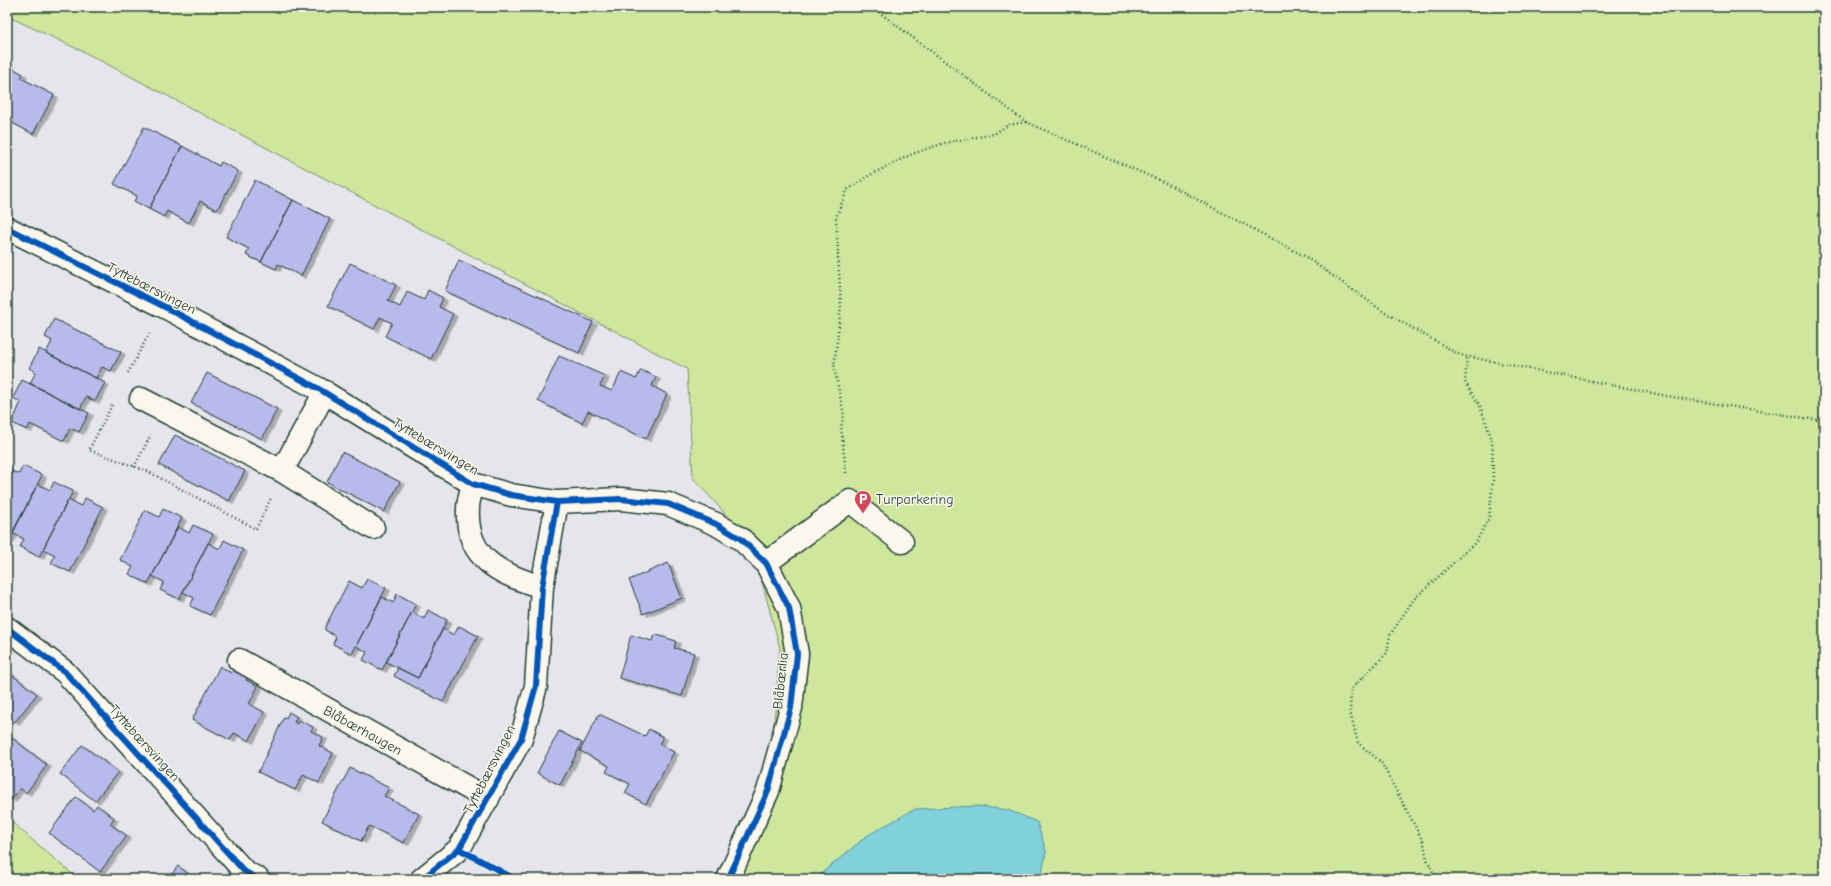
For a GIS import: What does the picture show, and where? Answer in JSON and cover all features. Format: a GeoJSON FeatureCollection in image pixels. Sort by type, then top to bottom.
{"type":"FeatureCollection","features":[{"type":"Feature","properties":{"kind":"street","name":"Tyttebærsvingen"},"geometry":{"type":"LineString","coordinates":[[7,228],[163,306],[325,392],[473,484],[511,495],[557,502],[542,587],[536,686],[521,739],[460,849],[422,879]]}},
{"type":"Feature","properties":{"kind":"street"},"geometry":{"type":"LineString","coordinates":[[282,471],[325,392]]}},
{"type":"Feature","properties":{"kind":"street"},"geometry":{"type":"LineString","coordinates":[[141,399],[282,471],[373,528]]}},
{"type":"Feature","properties":{"kind":"street","name":"Tyttebærsvingen"},"geometry":{"type":"LineString","coordinates":[[473,484],[468,508],[470,535],[486,562],[512,578],[542,587]]}},
{"type":"Feature","properties":{"kind":"street","name":"Blåbærlia"},"geometry":{"type":"LineString","coordinates":[[557,502],[621,499],[668,504],[716,524],[741,538],[766,563],[788,608],[797,654],[791,708],[768,790],[728,879]]}},
{"type":"Feature","properties":{"kind":"street"},"geometry":{"type":"LineString","coordinates":[[766,563],[850,501],[902,542]]}},
{"type":"Feature","properties":{"kind":"street","name":"Tyttebærsvingen"},"geometry":{"type":"LineString","coordinates":[[7,628],[65,672],[244,872],[258,879]]}},
{"type":"Feature","properties":{"kind":"street","name":"Blåbærhaugen"},"geometry":{"type":"LineString","coordinates":[[239,660],[488,799]]}},
{"type":"Feature","properties":{"kind":"path"},"geometry":{"type":"LineString","coordinates":[[872,7],[1026,122],[1170,185],[1306,257],[1384,312],[1460,355],[1672,397],[1824,421]]}},
{"type":"Feature","properties":{"kind":"path"},"geometry":{"type":"LineString","coordinates":[[850,501],[841,427],[844,415],[834,367],[841,306],[836,218],[847,190],[870,175],[912,154],[944,143],[994,134],[1008,125],[1026,122]]}},
{"type":"Feature","properties":{"kind":"path"},"geometry":{"type":"LineString","coordinates":[[1436,879],[1427,859],[1424,843],[1381,762],[1358,743],[1350,712],[1350,689],[1387,653],[1390,635],[1414,599],[1476,542],[1489,518],[1493,480],[1492,440],[1480,406],[1465,382],[1467,356]]}},
{"type":"Feature","properties":{"kind":"path"},"geometry":{"type":"LineString","coordinates":[[134,467],[164,411]]}},
{"type":"Feature","properties":{"kind":"green space"},"geometry":{"type":"Polygon","coordinates":[[[7,7],[1824,7],[1824,879],[1041,879],[1046,851],[868,835],[815,879],[726,879],[768,797],[780,648],[751,542],[693,478],[687,369],[86,53],[7,16],[7,7]]]}},
{"type":"Feature","properties":{"kind":"green space"},"geometry":{"type":"Polygon","coordinates":[[[7,818],[78,879],[7,879],[7,818]]]}},
{"type":"Feature","properties":{"kind":"water"},"geometry":{"type":"Polygon","coordinates":[[[978,806],[1008,810],[1037,822],[1046,851],[1041,879],[815,879],[868,835],[915,809],[978,806]]]}},
{"type":"Feature","properties":{"kind":"building"},"geometry":{"type":"Polygon","coordinates":[[[7,65],[23,74],[21,78],[54,95],[33,134],[7,120],[7,65]]]}},
{"type":"Feature","properties":{"kind":"building"},"geometry":{"type":"Polygon","coordinates":[[[144,127],[182,146],[149,209],[134,201],[137,196],[114,184],[144,127]]]}},
{"type":"Feature","properties":{"kind":"building"},"geometry":{"type":"Polygon","coordinates":[[[182,146],[219,166],[221,162],[238,171],[217,210],[200,201],[189,223],[167,211],[164,217],[149,209],[182,146]]]}},
{"type":"Feature","properties":{"kind":"building"},"geometry":{"type":"Polygon","coordinates":[[[255,180],[293,200],[261,262],[246,255],[249,249],[226,237],[255,180]]]}},
{"type":"Feature","properties":{"kind":"building"},"geometry":{"type":"Polygon","coordinates":[[[293,200],[330,219],[301,276],[278,264],[276,269],[261,262],[293,200]]]}},
{"type":"Feature","properties":{"kind":"building"},"geometry":{"type":"Polygon","coordinates":[[[459,260],[593,322],[579,353],[445,291],[459,260]]]}},
{"type":"Feature","properties":{"kind":"building"},"geometry":{"type":"Polygon","coordinates":[[[350,263],[396,285],[388,301],[400,307],[407,292],[424,300],[428,290],[443,298],[439,307],[453,314],[431,359],[385,336],[392,323],[380,317],[374,329],[328,306],[350,263]]]}},
{"type":"Feature","properties":{"kind":"building"},"geometry":{"type":"Polygon","coordinates":[[[54,319],[121,352],[111,371],[102,367],[96,378],[46,353],[52,341],[45,337],[54,319]]]}},
{"type":"Feature","properties":{"kind":"building"},"geometry":{"type":"Polygon","coordinates":[[[39,349],[105,383],[95,401],[86,397],[80,409],[30,383],[36,372],[29,368],[39,349]]]}},
{"type":"Feature","properties":{"kind":"building"},"geometry":{"type":"Polygon","coordinates":[[[559,356],[605,376],[600,386],[612,391],[621,372],[636,379],[641,370],[656,377],[652,386],[667,394],[646,439],[588,411],[582,423],[538,401],[559,356]]]}},
{"type":"Feature","properties":{"kind":"building"},"geometry":{"type":"Polygon","coordinates":[[[207,373],[277,409],[262,439],[191,403],[207,373]]]}},
{"type":"Feature","properties":{"kind":"building"},"geometry":{"type":"Polygon","coordinates":[[[22,380],[89,413],[79,432],[70,428],[64,441],[30,424],[27,430],[12,423],[21,402],[13,398],[22,380]]]}},
{"type":"Feature","properties":{"kind":"building"},"geometry":{"type":"Polygon","coordinates":[[[175,435],[245,471],[229,501],[159,465],[175,435]]]}},
{"type":"Feature","properties":{"kind":"building"},"geometry":{"type":"Polygon","coordinates":[[[342,452],[400,482],[384,512],[327,482],[342,452]]]}},
{"type":"Feature","properties":{"kind":"building"},"geometry":{"type":"Polygon","coordinates":[[[23,466],[42,475],[9,541],[7,540],[7,469],[19,474],[23,466]]]}},
{"type":"Feature","properties":{"kind":"building"},"geometry":{"type":"Polygon","coordinates":[[[54,482],[73,491],[39,557],[20,547],[24,539],[12,533],[38,484],[50,490],[54,482]]]}},
{"type":"Feature","properties":{"kind":"building"},"geometry":{"type":"Polygon","coordinates":[[[85,498],[103,507],[70,572],[51,563],[55,555],[43,549],[68,500],[81,506],[85,498]]]}},
{"type":"Feature","properties":{"kind":"building"},"geometry":{"type":"Polygon","coordinates":[[[163,509],[182,518],[148,584],[129,574],[133,567],[120,560],[145,510],[159,517],[163,509]]]}},
{"type":"Feature","properties":{"kind":"building"},"geometry":{"type":"Polygon","coordinates":[[[193,525],[213,534],[179,599],[160,590],[164,582],[152,576],[178,527],[189,533],[193,525]]]}},
{"type":"Feature","properties":{"kind":"building"},"geometry":{"type":"Polygon","coordinates":[[[224,540],[243,550],[210,615],[190,606],[194,598],[183,592],[208,543],[220,549],[224,540]]]}},
{"type":"Feature","properties":{"kind":"building"},"geometry":{"type":"Polygon","coordinates":[[[668,563],[682,598],[643,614],[629,580],[668,563]]]}},
{"type":"Feature","properties":{"kind":"building"},"geometry":{"type":"Polygon","coordinates":[[[367,579],[386,588],[352,654],[333,644],[336,637],[325,630],[325,627],[349,581],[362,588],[367,579]]]}},
{"type":"Feature","properties":{"kind":"building"},"geometry":{"type":"Polygon","coordinates":[[[397,594],[416,604],[382,670],[363,660],[367,652],[356,646],[382,597],[393,603],[397,594]]]}},
{"type":"Feature","properties":{"kind":"building"},"geometry":{"type":"Polygon","coordinates":[[[428,610],[447,620],[418,678],[386,662],[412,612],[424,619],[428,610]]]}},
{"type":"Feature","properties":{"kind":"building"},"geometry":{"type":"Polygon","coordinates":[[[459,626],[478,636],[443,702],[394,676],[398,668],[418,678],[443,629],[454,635],[459,626]]]}},
{"type":"Feature","properties":{"kind":"building"},"geometry":{"type":"Polygon","coordinates":[[[654,634],[676,641],[674,648],[694,653],[682,696],[619,678],[631,635],[652,641],[654,634]]]}},
{"type":"Feature","properties":{"kind":"building"},"geometry":{"type":"Polygon","coordinates":[[[220,666],[231,673],[234,669],[248,676],[246,680],[258,686],[249,704],[264,712],[249,741],[234,733],[230,740],[192,720],[220,666]]]}},
{"type":"Feature","properties":{"kind":"building"},"geometry":{"type":"Polygon","coordinates":[[[7,671],[37,694],[15,722],[7,716],[7,671]]]}},
{"type":"Feature","properties":{"kind":"building"},"geometry":{"type":"Polygon","coordinates":[[[289,712],[297,717],[294,722],[297,724],[299,720],[313,727],[311,731],[323,737],[319,746],[333,753],[319,783],[303,775],[295,790],[258,772],[284,717],[286,718],[289,712]]]}},
{"type":"Feature","properties":{"kind":"building"},"geometry":{"type":"Polygon","coordinates":[[[599,714],[645,736],[649,729],[663,737],[659,744],[674,752],[646,804],[625,793],[630,784],[606,772],[609,766],[580,751],[599,714]]]}},
{"type":"Feature","properties":{"kind":"building"},"geometry":{"type":"Polygon","coordinates":[[[559,731],[582,743],[560,785],[537,773],[559,731]]]}},
{"type":"Feature","properties":{"kind":"building"},"geometry":{"type":"Polygon","coordinates":[[[7,734],[47,765],[26,793],[20,788],[11,800],[7,796],[7,734]]]}},
{"type":"Feature","properties":{"kind":"building"},"geometry":{"type":"Polygon","coordinates":[[[82,745],[118,772],[95,801],[60,774],[82,745]]]}},
{"type":"Feature","properties":{"kind":"building"},"geometry":{"type":"Polygon","coordinates":[[[350,768],[389,788],[384,796],[419,814],[404,843],[369,826],[361,841],[322,821],[350,768]]]}},
{"type":"Feature","properties":{"kind":"building"},"geometry":{"type":"Polygon","coordinates":[[[76,797],[93,810],[97,805],[114,818],[110,824],[127,836],[100,872],[49,833],[76,797]]]}},
{"type":"Feature","properties":{"kind":"building"},"geometry":{"type":"Polygon","coordinates":[[[178,866],[195,879],[168,879],[178,866]]]}},
{"type":"Feature","properties":{"kind":"cycle path"},"geometry":{"type":"LineString","coordinates":[[7,228],[163,306],[319,389],[473,484],[511,495],[557,502],[621,499],[668,504],[716,524],[741,539],[766,563],[789,608],[797,654],[791,708],[768,791],[728,879]]}},
{"type":"Feature","properties":{"kind":"cycle path"},"geometry":{"type":"LineString","coordinates":[[422,879],[459,849],[521,739],[536,686],[542,587],[557,502]]}},
{"type":"Feature","properties":{"kind":"cycle path"},"geometry":{"type":"LineString","coordinates":[[7,628],[65,672],[244,871],[258,879]]}},
{"type":"Feature","properties":{"kind":"cycle path"},"geometry":{"type":"LineString","coordinates":[[459,849],[515,879]]}},
{"type":"Feature","properties":{"kind":"place","name":"Turparkering"},"geometry":{"type":"Point","coordinates":[863,514]}}]}
